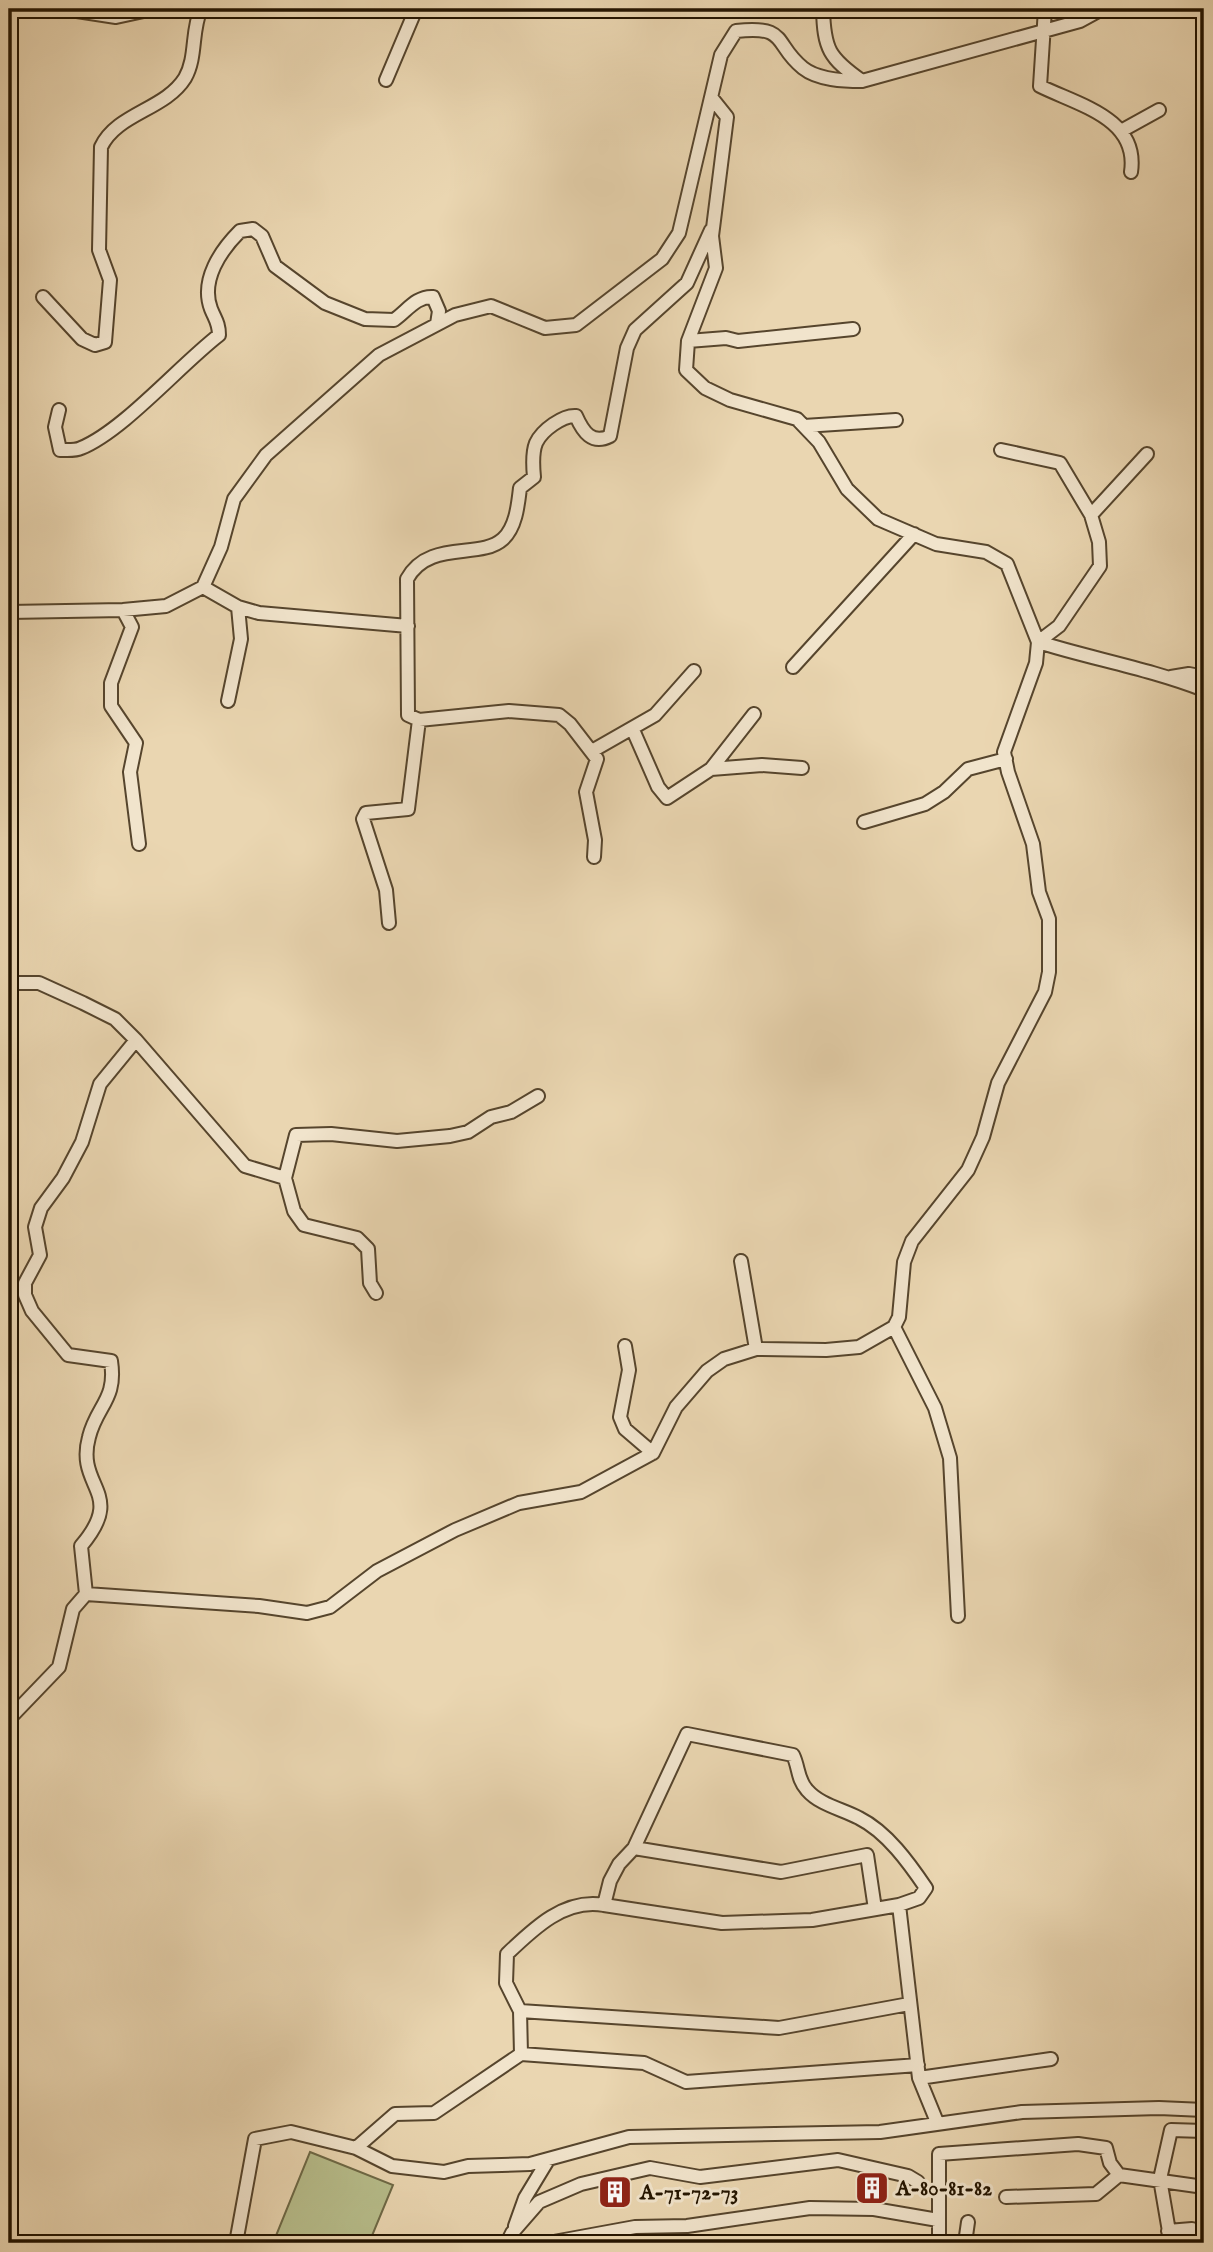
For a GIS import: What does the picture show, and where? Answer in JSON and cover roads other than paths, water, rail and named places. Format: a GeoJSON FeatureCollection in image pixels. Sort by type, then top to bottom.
{"type":"FeatureCollection","features":[{"type":"Feature","properties":{"kind":"street"},"geometry":{"type":"LineString","coordinates":[[64,9],[116,17],[149,10]]}},
{"type":"Feature","properties":{"kind":"street"},"geometry":{"type":"LineString","coordinates":[[43,297],[82,339],[95,345],[105,342],[110,280],[99,250],[101,146],[108,132],[158,102],[184,79],[192,60],[201,9]]}},
{"type":"Feature","properties":{"kind":"street"},"geometry":{"type":"LineString","coordinates":[[386,80],[416,9]]}},
{"type":"Feature","properties":{"kind":"street"},"geometry":{"type":"LineString","coordinates":[[822,9],[823,39],[834,62],[862,81]]}},
{"type":"Feature","properties":{"kind":"street"},"geometry":{"type":"LineString","coordinates":[[1045,9],[1046,31],[1040,86],[1097,112],[1116,124],[1128,141],[1133,161],[1131,172]]}},
{"type":"Feature","properties":{"kind":"street"},"geometry":{"type":"LineString","coordinates":[[9,612],[123,610],[166,606],[203,587],[221,547],[234,499],[266,455],[379,355],[455,315],[491,306],[545,328],[576,324],[662,259],[679,233],[721,55],[736,31],[761,28],[780,39],[803,69],[838,81],[862,81],[1080,21],[1102,9]]}},
{"type":"Feature","properties":{"kind":"street"},"geometry":{"type":"LineString","coordinates":[[86,1594],[259,1606],[307,1613],[330,1607],[377,1571],[455,1530],[519,1503],[581,1492],[653,1453],[676,1407],[706,1371],[724,1359],[756,1349],[826,1350],[859,1346],[894,1327],[899,1317],[904,1262],[912,1241],[968,1170],[983,1137],[998,1083],[1045,992],[1049,972],[1049,919],[1039,892],[1033,844],[1004,752],[1035,663],[1038,642],[1007,564],[986,552],[936,544],[878,519],[847,489],[819,442],[797,419],[730,400],[705,387],[686,370],[688,341],[716,268],[713,226],[727,117],[710,97]]}},
{"type":"Feature","properties":{"kind":"street"},"geometry":{"type":"LineString","coordinates":[[1121,131],[1159,110]]}},
{"type":"Feature","properties":{"kind":"street"},"geometry":{"type":"LineString","coordinates":[[594,857],[595,839],[586,792],[597,759],[558,715],[509,711],[419,720],[408,715],[408,579],[419,563],[453,551],[496,544],[505,538],[512,527],[520,488],[534,477],[536,443],[547,429],[569,415],[576,416],[582,430],[593,439],[602,440],[610,436],[627,348],[635,330],[687,283],[713,226]]}},
{"type":"Feature","properties":{"kind":"street"},"geometry":{"type":"LineString","coordinates":[[60,410],[55,427],[60,450],[78,449],[108,432],[219,335],[219,323],[210,307],[210,280],[215,262],[240,231],[253,229],[262,236],[275,267],[325,303],[365,319],[394,320],[416,301],[433,297],[439,311],[437,324]]}},
{"type":"Feature","properties":{"kind":"street"},"geometry":{"type":"LineString","coordinates":[[688,341],[726,338],[738,341],[853,329]]}},
{"type":"Feature","properties":{"kind":"street"},"geometry":{"type":"LineString","coordinates":[[804,426],[896,420]]}},
{"type":"Feature","properties":{"kind":"street"},"geometry":{"type":"LineString","coordinates":[[1001,450],[1060,463],[1091,515],[1099,542],[1100,566],[1059,626],[1038,642]]}},
{"type":"Feature","properties":{"kind":"street"},"geometry":{"type":"LineString","coordinates":[[1091,515],[1147,454]]}},
{"type":"Feature","properties":{"kind":"street"},"geometry":{"type":"LineString","coordinates":[[793,667],[914,534]]}},
{"type":"Feature","properties":{"kind":"street"},"geometry":{"type":"LineString","coordinates":[[203,587],[237,607],[259,612],[408,626]]}},
{"type":"Feature","properties":{"kind":"street"},"geometry":{"type":"LineString","coordinates":[[228,701],[242,639],[237,607]]}},
{"type":"Feature","properties":{"kind":"street"},"geometry":{"type":"LineString","coordinates":[[123,610],[132,627],[111,683],[111,706],[135,743],[130,772],[139,844]]}},
{"type":"Feature","properties":{"kind":"street"},"geometry":{"type":"LineString","coordinates":[[1038,642],[1171,677],[1204,690]]}},
{"type":"Feature","properties":{"kind":"street"},"geometry":{"type":"LineString","coordinates":[[592,751],[633,730],[654,715],[694,671]]}},
{"type":"Feature","properties":{"kind":"street"},"geometry":{"type":"LineString","coordinates":[[1171,677],[1189,674],[1204,677]]}},
{"type":"Feature","properties":{"kind":"street"},"geometry":{"type":"LineString","coordinates":[[633,730],[665,796],[676,794],[711,769],[754,714]]}},
{"type":"Feature","properties":{"kind":"street"},"geometry":{"type":"LineString","coordinates":[[389,923],[386,890],[363,819],[366,813],[408,810],[419,720]]}},
{"type":"Feature","properties":{"kind":"street"},"geometry":{"type":"LineString","coordinates":[[864,822],[925,804],[944,792],[968,769],[1006,759]]}},
{"type":"Feature","properties":{"kind":"street"},"geometry":{"type":"LineString","coordinates":[[711,769],[762,765],[802,768]]}},
{"type":"Feature","properties":{"kind":"street"},"geometry":{"type":"LineString","coordinates":[[9,983],[38,984],[116,1019],[245,1166],[285,1178]]}},
{"type":"Feature","properties":{"kind":"street"},"geometry":{"type":"LineString","coordinates":[[9,1719],[59,1667],[73,1609],[86,1594],[81,1546],[100,1522],[101,1508],[97,1486],[87,1472],[89,1437],[114,1381],[111,1361],[68,1355],[33,1311],[25,1295],[25,1283],[40,1255],[34,1227],[41,1208],[64,1178],[82,1142],[100,1084],[136,1040]]}},
{"type":"Feature","properties":{"kind":"street"},"geometry":{"type":"LineString","coordinates":[[376,1293],[370,1283],[369,1249],[357,1238],[304,1225],[294,1211],[285,1178],[296,1135],[331,1134],[397,1141],[450,1136],[468,1132],[491,1117],[510,1112],[538,1096]]}},
{"type":"Feature","properties":{"kind":"street"},"geometry":{"type":"LineString","coordinates":[[741,1261],[756,1349]]}},
{"type":"Feature","properties":{"kind":"street"},"geometry":{"type":"LineString","coordinates":[[894,1327],[934,1408],[950,1458],[958,1615]]}},
{"type":"Feature","properties":{"kind":"street"},"geometry":{"type":"LineString","coordinates":[[625,1346],[628,1370],[620,1417],[625,1429],[653,1453]]}},
{"type":"Feature","properties":{"kind":"street"},"geometry":{"type":"LineString","coordinates":[[520,2054],[520,2011],[506,1983],[507,1954],[537,1925],[564,1910],[586,1902],[604,1905],[722,1923],[812,1920],[899,1905],[919,1898],[926,1888],[906,1858],[861,1818],[837,1809],[808,1791],[799,1779],[798,1764],[793,1755],[687,1734],[634,1848],[619,1864],[610,1881],[604,1905]]}},
{"type":"Feature","properties":{"kind":"street"},"geometry":{"type":"LineString","coordinates":[[634,1848],[781,1872],[867,1855],[875,1909]]}},
{"type":"Feature","properties":{"kind":"street"},"geometry":{"type":"LineString","coordinates":[[899,1905],[918,2071],[937,2122]]}},
{"type":"Feature","properties":{"kind":"street"},"geometry":{"type":"LineString","coordinates":[[520,2011],[779,2028],[909,2004]]}},
{"type":"Feature","properties":{"kind":"street"},"geometry":{"type":"LineString","coordinates":[[356,2148],[395,2114],[434,2113],[520,2054],[644,2063],[686,2082],[918,2071],[1051,2059]]}},
{"type":"Feature","properties":{"kind":"street"},"geometry":{"type":"LineString","coordinates":[[236,2243],[255,2139],[291,2133],[356,2148],[392,2166],[444,2172],[468,2166],[530,2164],[629,2137],[880,2132],[1022,2112],[1158,2108],[1204,2110]]}},
{"type":"Feature","properties":{"kind":"street"},"geometry":{"type":"LineString","coordinates":[[1204,2131],[1171,2130],[1160,2179],[1170,2237],[1192,2229],[1204,2233]]}},
{"type":"Feature","properties":{"kind":"street"},"geometry":{"type":"LineString","coordinates":[[939,2243],[939,2154],[1079,2144],[1106,2148],[1110,2163],[1119,2175]]}},
{"type":"Feature","properties":{"kind":"street"},"geometry":{"type":"LineString","coordinates":[[510,2238],[525,2198],[548,2160]]}},
{"type":"Feature","properties":{"kind":"street"},"geometry":{"type":"LineString","coordinates":[[510,2238],[539,2202],[581,2184],[650,2168],[700,2177],[838,2160],[908,2176],[918,2182]]}},
{"type":"Feature","properties":{"kind":"street"},"geometry":{"type":"LineString","coordinates":[[1006,2197],[1096,2194],[1119,2175],[1204,2187]]}},
{"type":"Feature","properties":{"kind":"street"},"geometry":{"type":"LineString","coordinates":[[548,2243],[635,2227],[687,2225],[810,2208],[874,2209],[938,2220]]}},
{"type":"Feature","properties":{"kind":"street"},"geometry":{"type":"LineString","coordinates":[[965,2243],[968,2222]]}},
{"type":"Feature","properties":{"kind":"place","name":"A-80-81-82"},"geometry":{"type":"Point","coordinates":[872,2188]}},
{"type":"Feature","properties":{"kind":"place","name":"A-71-72-73"},"geometry":{"type":"Point","coordinates":[615,2192]}}]}
